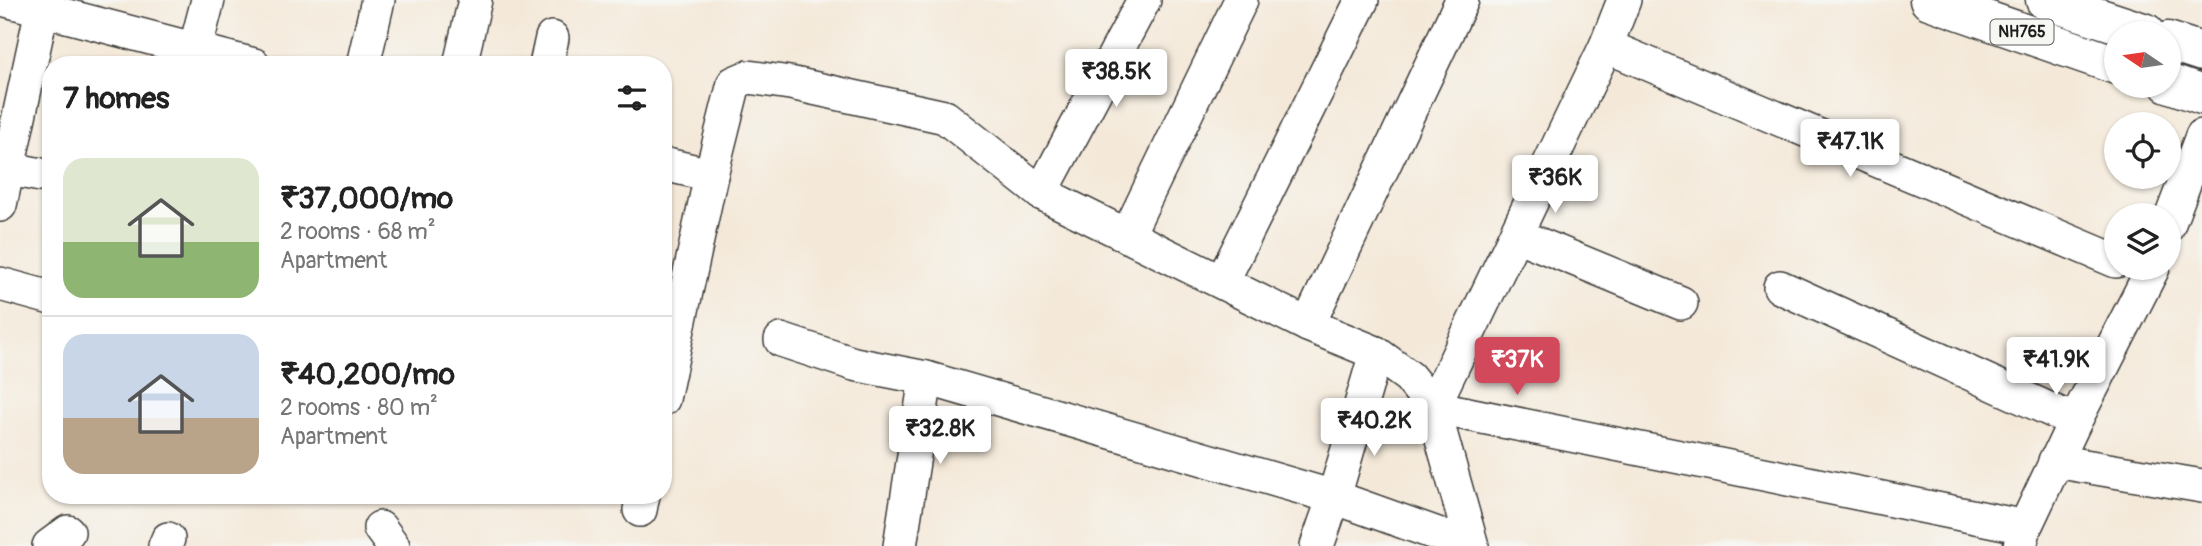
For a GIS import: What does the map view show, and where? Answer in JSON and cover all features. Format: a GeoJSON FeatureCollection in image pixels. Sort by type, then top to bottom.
{"type":"FeatureCollection","features":[{"type":"Feature","properties":{"kind":"highway","name":"NH765"},"geometry":{"type":"LineString","coordinates":[[1929,0],[2104,61]]}},
{"type":"Feature","properties":{"kind":"highway","name":"NH765"},"geometry":{"type":"LineString","coordinates":[[2045,0],[2109,21]]}},
{"type":"Feature","properties":{"kind":"highway"},"geometry":{"type":"LineString","coordinates":[[2181,45],[2202,52]]}},
{"type":"Feature","properties":{"kind":"highway"},"geometry":{"type":"LineString","coordinates":[[2181,88],[2202,95]]}},
{"type":"Feature","properties":{"kind":"street"},"geometry":{"type":"LineString","coordinates":[[6,0],[43,5],[219,56]]}},
{"type":"Feature","properties":{"kind":"street"},"geometry":{"type":"LineString","coordinates":[[195,50],[208,0]]}},
{"type":"Feature","properties":{"kind":"street"},"geometry":{"type":"LineString","coordinates":[[365,56],[378,0]]}},
{"type":"Feature","properties":{"kind":"street"},"geometry":{"type":"LineString","coordinates":[[462,56],[475,0]]}},
{"type":"Feature","properties":{"kind":"street"},"geometry":{"type":"LineString","coordinates":[[1041,193],[1144,0]]}},
{"type":"Feature","properties":{"kind":"street"},"geometry":{"type":"LineString","coordinates":[[1127,236],[1241,0]]}},
{"type":"Feature","properties":{"kind":"street"},"geometry":{"type":"LineString","coordinates":[[1222,282],[1362,0]]}},
{"type":"Feature","properties":{"kind":"street"},"geometry":{"type":"LineString","coordinates":[[1308,325],[1462,0]]}},
{"type":"Feature","properties":{"kind":"street"},"geometry":{"type":"LineString","coordinates":[[1433,407],[1606,46],[1624,0]]}},
{"type":"Feature","properties":{"kind":"street"},"geometry":{"type":"LineString","coordinates":[[0,205],[3,167],[43,5]]}},
{"type":"Feature","properties":{"kind":"street"},"geometry":{"type":"LineString","coordinates":[[1606,46],[2104,256]]}},
{"type":"Feature","properties":{"kind":"street"},"geometry":{"type":"LineString","coordinates":[[672,314],[674,295],[711,175],[734,83],[748,77],[790,83],[945,117],[1041,193],[1308,325],[1376,353],[1409,377],[1433,407],[1471,546]]}},
{"type":"Feature","properties":{"kind":"street"},"geometry":{"type":"LineString","coordinates":[[2177,203],[2202,136]]}},
{"type":"Feature","properties":{"kind":"street"},"geometry":{"type":"LineString","coordinates":[[672,166],[711,175]]}},
{"type":"Feature","properties":{"kind":"street"},"geometry":{"type":"LineString","coordinates":[[3,167],[42,175]]}},
{"type":"Feature","properties":{"kind":"street"},"geometry":{"type":"LineString","coordinates":[[1516,235],[1681,303]]}},
{"type":"Feature","properties":{"kind":"street"},"geometry":{"type":"LineString","coordinates":[[1433,407],[2023,536],[2055,461],[2140,280]]}},
{"type":"Feature","properties":{"kind":"street"},"geometry":{"type":"LineString","coordinates":[[0,284],[42,296]]}},
{"type":"Feature","properties":{"kind":"street"},"geometry":{"type":"LineString","coordinates":[[1780,287],[2075,421]]}},
{"type":"Feature","properties":{"kind":"street"},"geometry":{"type":"LineString","coordinates":[[780,340],[854,364],[926,378],[1334,497],[1471,546]]}},
{"type":"Feature","properties":{"kind":"street"},"geometry":{"type":"LineString","coordinates":[[1317,546],[1376,353]]}},
{"type":"Feature","properties":{"kind":"street"},"geometry":{"type":"LineString","coordinates":[[900,546],[926,378]]}},
{"type":"Feature","properties":{"kind":"street"},"geometry":{"type":"LineString","coordinates":[[2055,461],[2202,486]]}}]}
